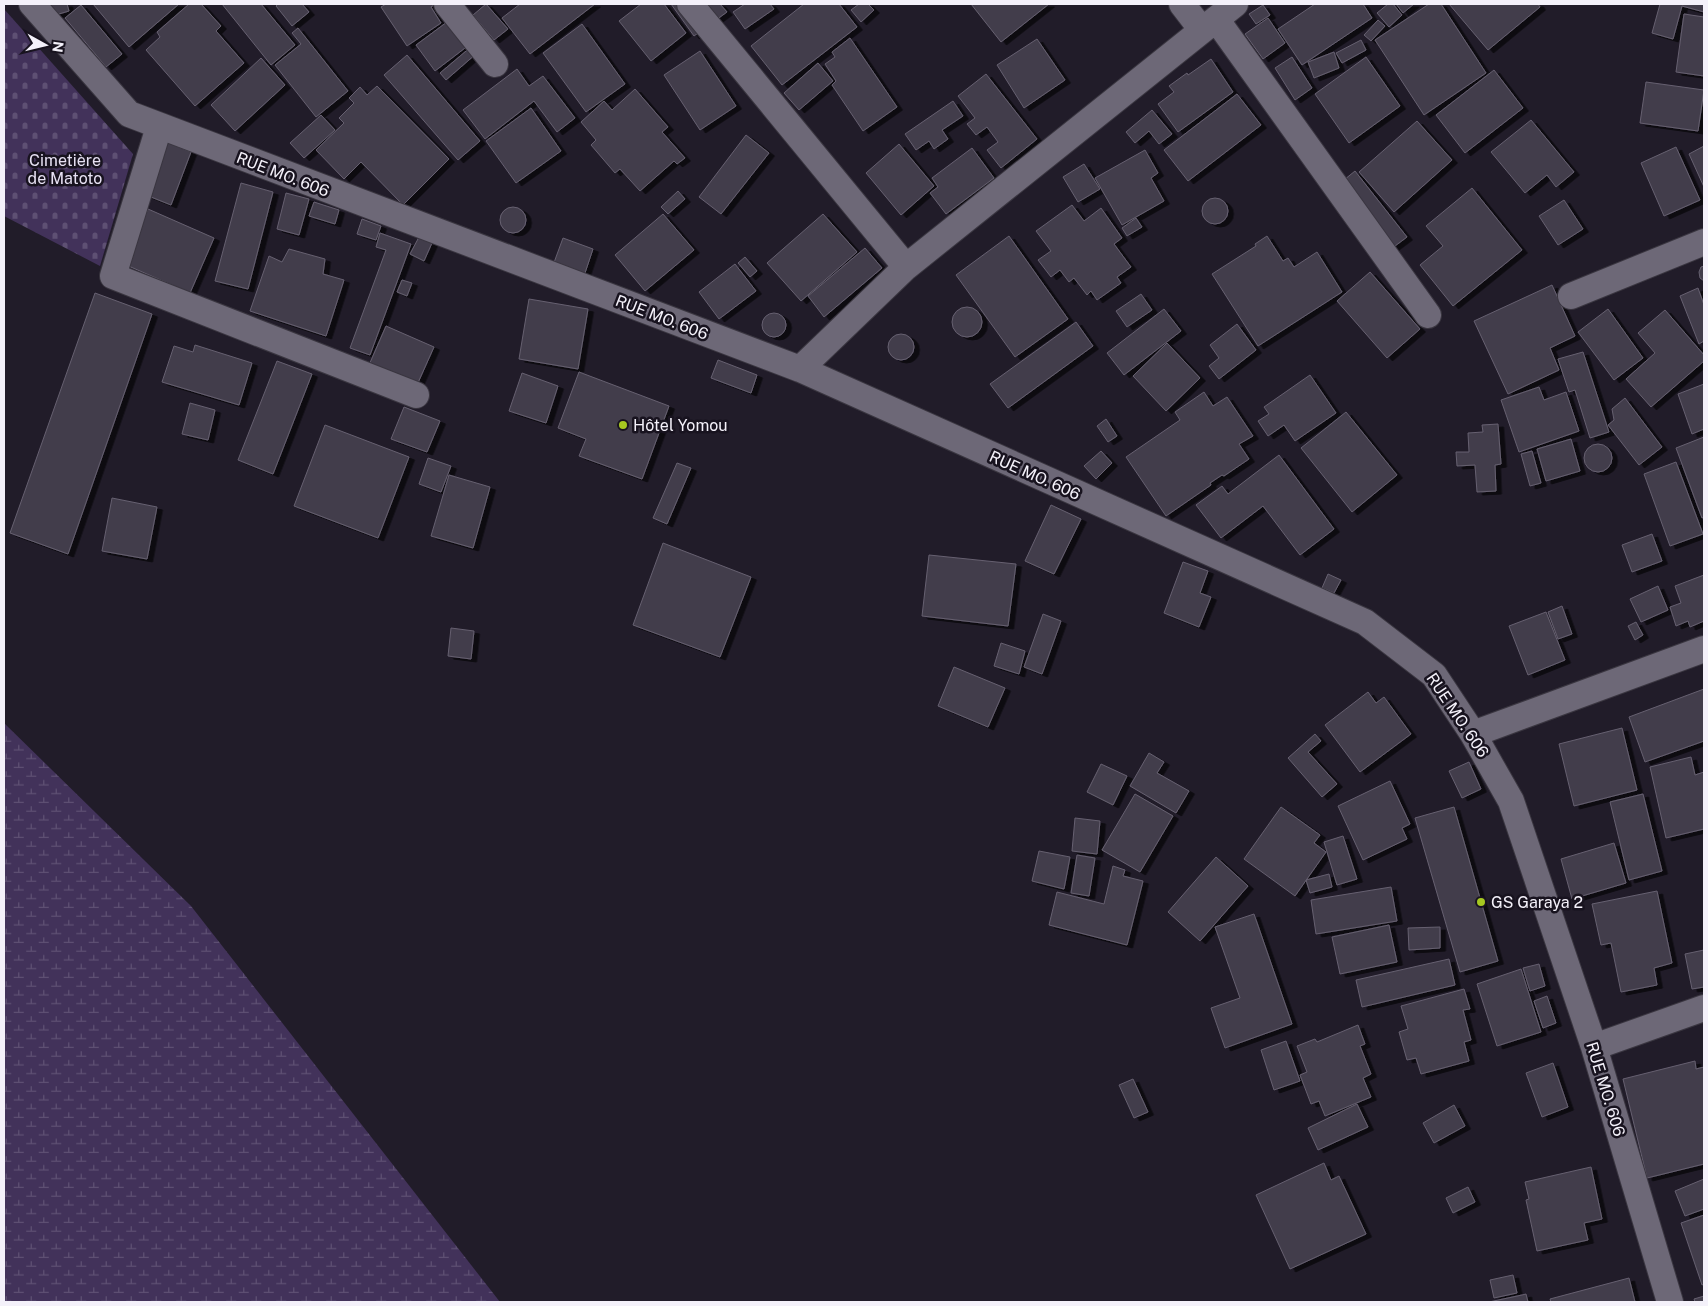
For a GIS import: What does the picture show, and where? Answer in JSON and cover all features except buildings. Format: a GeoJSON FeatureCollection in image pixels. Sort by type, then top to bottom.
{"type":"FeatureCollection","features":[{"type":"Feature","properties":{"kind":"street","name":"RUE MO. 606"},"geometry":{"type":"LineString","coordinates":[[32,4],[130,114],[159,127],[800,370],[1365,622],[1434,675],[1474,734],[1511,801],[1594,1047],[1670,1302]]}},
{"type":"Feature","properties":{"kind":"street"},"geometry":{"type":"LineString","coordinates":[[447,4],[495,64]]}},
{"type":"Feature","properties":{"kind":"street"},"geometry":{"type":"LineString","coordinates":[[690,4],[906,267]]}},
{"type":"Feature","properties":{"kind":"street"},"geometry":{"type":"LineString","coordinates":[[1182,4],[1218,17],[1428,315]]}},
{"type":"Feature","properties":{"kind":"street"},"geometry":{"type":"LineString","coordinates":[[800,370],[906,267],[1218,17]]}},
{"type":"Feature","properties":{"kind":"street"},"geometry":{"type":"LineString","coordinates":[[159,127],[113,276],[416,395]]}},
{"type":"Feature","properties":{"kind":"street"},"geometry":{"type":"LineString","coordinates":[[1571,296],[1704,242]]}},
{"type":"Feature","properties":{"kind":"street"},"geometry":{"type":"LineString","coordinates":[[1474,734],[1704,648]]}},
{"type":"Feature","properties":{"kind":"street"},"geometry":{"type":"LineString","coordinates":[[1594,1047],[1704,1008]]}},
{"type":"Feature","properties":{"kind":"green space","name":"Cimetière de Matoto"},"geometry":{"type":"Polygon","coordinates":[[[4,9],[133,154],[100,266],[4,216],[4,9]]]}},
{"type":"Feature","properties":{"kind":"green space"},"geometry":{"type":"Polygon","coordinates":[[[4,723],[191,906],[500,1302],[4,1302],[4,723]]]}},
{"type":"Feature","properties":{"kind":"place","name":"Hôtel Yomou"},"geometry":{"type":"Point","coordinates":[623,425]}},
{"type":"Feature","properties":{"kind":"place","name":"GS Garaya 2"},"geometry":{"type":"Point","coordinates":[1481,902]}}]}
